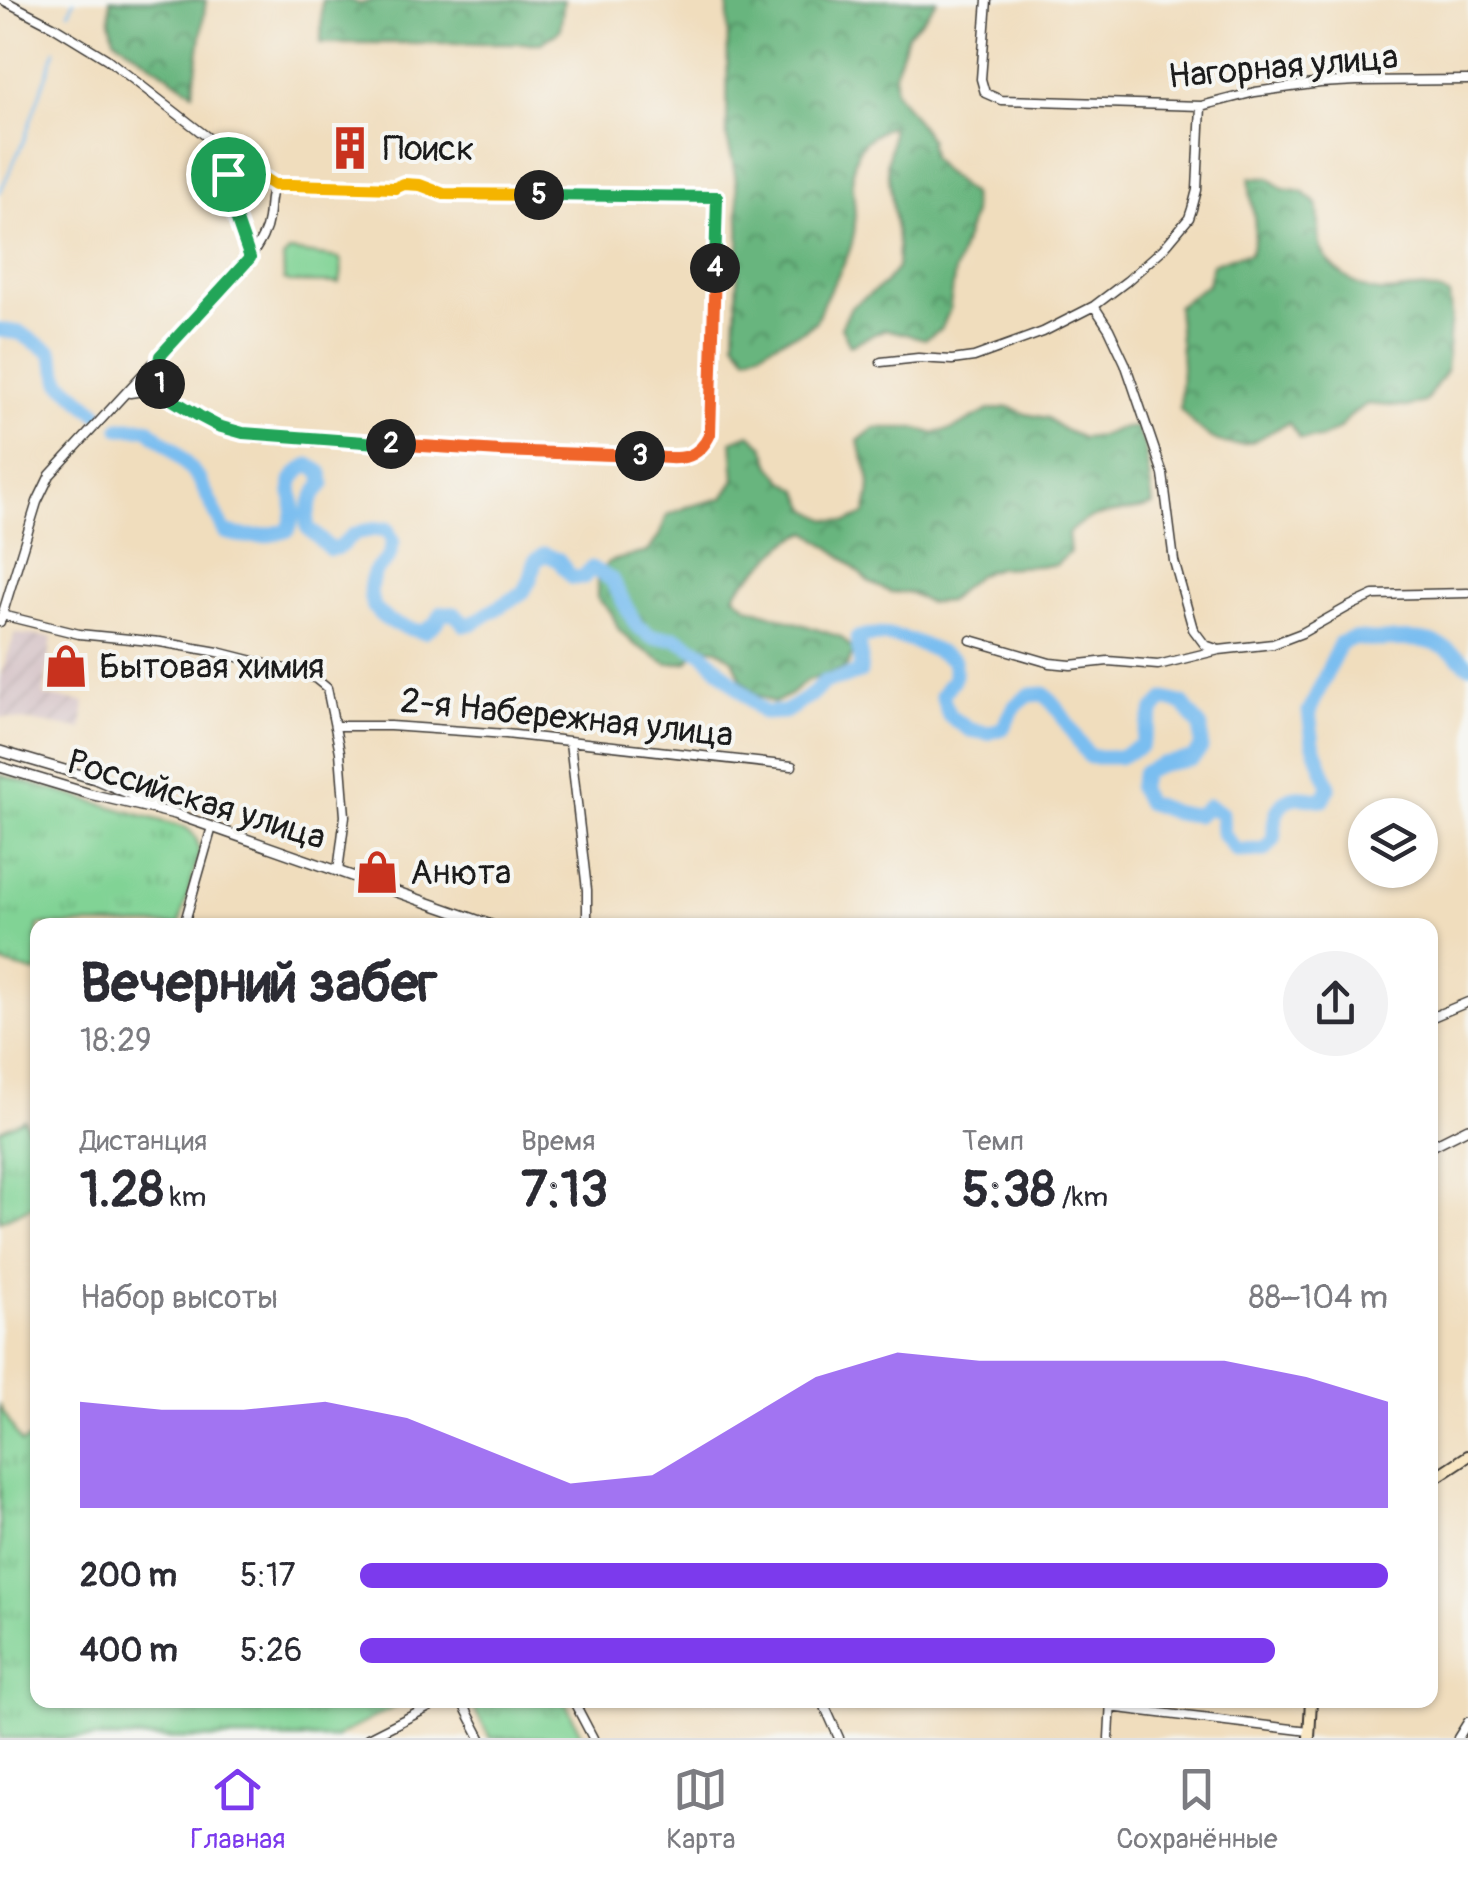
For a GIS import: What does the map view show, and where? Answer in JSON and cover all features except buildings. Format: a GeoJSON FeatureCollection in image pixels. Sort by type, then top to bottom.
{"type":"FeatureCollection","features":[{"type":"Feature","properties":{"kind":"main road"},"geometry":{"type":"LineString","coordinates":[[1438,1475],[1468,1456]]}},
{"type":"Feature","properties":{"kind":"main road"},"geometry":{"type":"LineString","coordinates":[[1309,1734],[1311,1708]]}},
{"type":"Feature","properties":{"kind":"street"},"geometry":{"type":"LineString","coordinates":[[3,0],[107,59],[274,185],[395,188],[404,184],[444,194],[717,197],[712,420],[710,434],[698,454],[688,457],[500,451],[276,437],[218,426],[150,390],[126,395]]}},
{"type":"Feature","properties":{"kind":"street","name":"Нагорная улица"},"geometry":{"type":"LineString","coordinates":[[987,0],[981,79],[985,93],[1001,100],[1201,106],[1255,92],[1320,83],[1468,80]]}},
{"type":"Feature","properties":{"kind":"street"},"geometry":{"type":"LineString","coordinates":[[881,362],[965,359],[1043,332],[1094,306],[1127,281],[1189,218],[1198,190],[1201,106]]}},
{"type":"Feature","properties":{"kind":"street"},"geometry":{"type":"LineString","coordinates":[[225,149],[235,215],[250,258]]}},
{"type":"Feature","properties":{"kind":"street"},"geometry":{"type":"LineString","coordinates":[[274,185],[269,194],[263,238],[250,258],[50,476],[42,489],[1,619],[218,652],[301,673],[327,688],[336,726],[345,816],[338,871]]}},
{"type":"Feature","properties":{"kind":"street"},"geometry":{"type":"LineString","coordinates":[[1094,306],[1125,362],[1163,474],[1174,561],[1192,630],[1205,645],[1219,650]]}},
{"type":"Feature","properties":{"kind":"street"},"geometry":{"type":"LineString","coordinates":[[160,356],[158,381],[166,396]]}},
{"type":"Feature","properties":{"kind":"street"},"geometry":{"type":"LineString","coordinates":[[972,640],[1050,663],[1158,664],[1287,640],[1374,596],[1468,593]]}},
{"type":"Feature","properties":{"kind":"street","name":"2-я Набережная улица"},"geometry":{"type":"LineString","coordinates":[[336,726],[506,734],[792,766]]}},
{"type":"Feature","properties":{"kind":"street"},"geometry":{"type":"LineString","coordinates":[[570,742],[587,918]]}},
{"type":"Feature","properties":{"kind":"street"},"geometry":{"type":"LineString","coordinates":[[0,751],[95,779],[175,814]]}},
{"type":"Feature","properties":{"kind":"street","name":"Российская улица"},"geometry":{"type":"LineString","coordinates":[[0,768],[175,814],[471,918]]}},
{"type":"Feature","properties":{"kind":"street"},"geometry":{"type":"LineString","coordinates":[[186,918],[212,827]]}},
{"type":"Feature","properties":{"kind":"street"},"geometry":{"type":"LineString","coordinates":[[1438,1015],[1468,1002]]}},
{"type":"Feature","properties":{"kind":"street"},"geometry":{"type":"LineString","coordinates":[[1438,1143],[1468,1128]]}},
{"type":"Feature","properties":{"kind":"street"},"geometry":{"type":"LineString","coordinates":[[368,1738],[427,1708]]}},
{"type":"Feature","properties":{"kind":"street"},"geometry":{"type":"LineString","coordinates":[[465,1708],[481,1738]]}},
{"type":"Feature","properties":{"kind":"street"},"geometry":{"type":"LineString","coordinates":[[577,1708],[593,1738]]}},
{"type":"Feature","properties":{"kind":"street"},"geometry":{"type":"LineString","coordinates":[[826,1708],[839,1738]]}},
{"type":"Feature","properties":{"kind":"street"},"geometry":{"type":"LineString","coordinates":[[1108,1738],[1110,1708]]}},
{"type":"Feature","properties":{"kind":"street"},"geometry":{"type":"LineString","coordinates":[[1142,1708],[1309,1734]]}},
{"type":"Feature","properties":{"kind":"street"},"geometry":{"type":"LineString","coordinates":[[1458,1738],[1468,1722]]}},
{"type":"Feature","properties":{"kind":"shaded area"},"geometry":{"type":"Polygon","coordinates":[[[15,634],[52,637],[44,696],[85,702],[82,729],[0,717],[0,677],[15,634]]]}},
{"type":"Feature","properties":{"kind":"green space"},"geometry":{"type":"Polygon","coordinates":[[[110,0],[206,0],[193,92],[114,38],[110,0]]]}},
{"type":"Feature","properties":{"kind":"green space"},"geometry":{"type":"Polygon","coordinates":[[[322,0],[350,0],[359,4],[376,0],[564,0],[560,30],[542,43],[321,43],[322,0]]]}},
{"type":"Feature","properties":{"kind":"green space"},"geometry":{"type":"Polygon","coordinates":[[[728,0],[937,0],[908,33],[895,71],[895,91],[929,138],[931,157],[971,194],[973,213],[955,271],[949,312],[941,329],[925,339],[885,329],[850,345],[841,327],[851,307],[884,284],[897,268],[887,163],[891,125],[867,141],[857,154],[853,171],[852,244],[815,322],[747,356],[735,341],[739,213],[727,139],[728,0]]]}},
{"type":"Feature","properties":{"kind":"green space"},"geometry":{"type":"Polygon","coordinates":[[[1250,178],[1269,178],[1283,189],[1303,192],[1317,204],[1323,252],[1352,281],[1379,292],[1421,289],[1449,295],[1446,371],[1425,402],[1406,407],[1367,404],[1339,429],[1321,438],[1300,439],[1289,423],[1240,444],[1211,438],[1180,409],[1182,365],[1177,306],[1208,284],[1212,264],[1250,254],[1255,223],[1250,178]]]}},
{"type":"Feature","properties":{"kind":"green space"},"geometry":{"type":"Polygon","coordinates":[[[290,251],[339,258],[339,283],[284,280],[283,258],[290,251]]]}},
{"type":"Feature","properties":{"kind":"green space"},"geometry":{"type":"Polygon","coordinates":[[[1009,407],[1047,418],[1082,438],[1136,427],[1145,447],[1153,505],[1097,516],[1077,525],[1068,534],[1070,552],[1056,565],[997,568],[977,575],[948,601],[928,603],[910,593],[890,592],[870,583],[808,532],[793,539],[734,595],[748,607],[841,637],[854,651],[846,668],[806,681],[774,703],[755,694],[741,679],[734,661],[718,649],[699,646],[688,662],[667,664],[619,630],[611,612],[597,598],[597,578],[608,562],[649,551],[667,515],[723,498],[735,480],[732,441],[750,434],[764,446],[771,465],[783,480],[799,490],[808,509],[826,519],[847,522],[865,514],[870,483],[858,441],[874,428],[914,428],[933,433],[953,429],[989,410],[1009,407]]]}},
{"type":"Feature","properties":{"kind":"green space"},"geometry":{"type":"Polygon","coordinates":[[[0,775],[186,828],[196,839],[199,853],[181,918],[30,918],[30,971],[0,963],[0,775]]]}},
{"type":"Feature","properties":{"kind":"green space"},"geometry":{"type":"Polygon","coordinates":[[[24,1119],[30,1133],[30,1207],[0,1221],[0,1130],[24,1119]]]}},
{"type":"Feature","properties":{"kind":"green space"},"geometry":{"type":"Polygon","coordinates":[[[0,1406],[21,1443],[30,1438],[30,1708],[392,1708],[334,1738],[0,1738],[0,1406]]]}},
{"type":"Feature","properties":{"kind":"green space"},"geometry":{"type":"Polygon","coordinates":[[[474,1708],[568,1708],[583,1738],[490,1738],[474,1708]]]}},
{"type":"Feature","properties":{"kind":"waterway"},"geometry":{"type":"LineString","coordinates":[[69,12],[74,0]]}},
{"type":"Feature","properties":{"kind":"waterway"},"geometry":{"type":"LineString","coordinates":[[0,192],[24,140],[55,50]]}},
{"type":"Feature","properties":{"kind":"waterway"},"geometry":{"type":"LineString","coordinates":[[0,330],[20,333],[51,352],[61,382],[97,413]]}},
{"type":"Feature","properties":{"kind":"waterway"},"geometry":{"type":"LineString","coordinates":[[120,428],[147,428],[173,449],[199,479],[225,532],[233,534],[257,536],[288,530],[293,514],[292,481],[309,465],[321,472],[323,484],[310,503],[307,527],[330,549],[360,532],[387,529],[393,542],[388,558],[374,573],[371,600],[391,622],[424,632],[442,613],[455,614],[465,625],[473,623],[523,592],[535,561],[545,554],[558,560],[572,578],[584,577],[591,568],[611,579],[636,625],[652,637],[676,638],[703,653],[764,713],[785,712],[824,682],[860,672],[857,638],[869,635],[920,644],[954,661],[954,678],[942,695],[949,716],[970,730],[988,733],[1003,728],[1015,706],[1029,695],[1044,694],[1090,757],[1119,757],[1141,746],[1154,710],[1165,699],[1183,704],[1201,728],[1201,749],[1192,759],[1162,764],[1143,773],[1139,788],[1146,802],[1175,813],[1197,815],[1209,806],[1222,814],[1223,834],[1237,851],[1265,850],[1274,839],[1277,813],[1289,799],[1323,800],[1329,786],[1313,743],[1309,712],[1340,643],[1356,638],[1426,641],[1447,649],[1468,665]]}},
{"type":"Feature","properties":{"kind":"place","name":"Поиск"},"geometry":{"type":"Point","coordinates":[350,148]}},
{"type":"Feature","properties":{"kind":"place","name":"Бытовая химия"},"geometry":{"type":"Point","coordinates":[66,666]}},
{"type":"Feature","properties":{"kind":"place","name":"Анюта"},"geometry":{"type":"Point","coordinates":[377,872]}},
{"type":"Feature","properties":{"kind":"route"},"geometry":{"type":"LineString","coordinates":[[225,149],[274,185],[395,188],[404,184],[444,194],[717,197],[712,420],[704,447],[688,457],[355,443],[243,433],[199,416],[166,396],[157,372],[160,356],[250,258],[235,215],[228,174],[225,149]]}}]}
